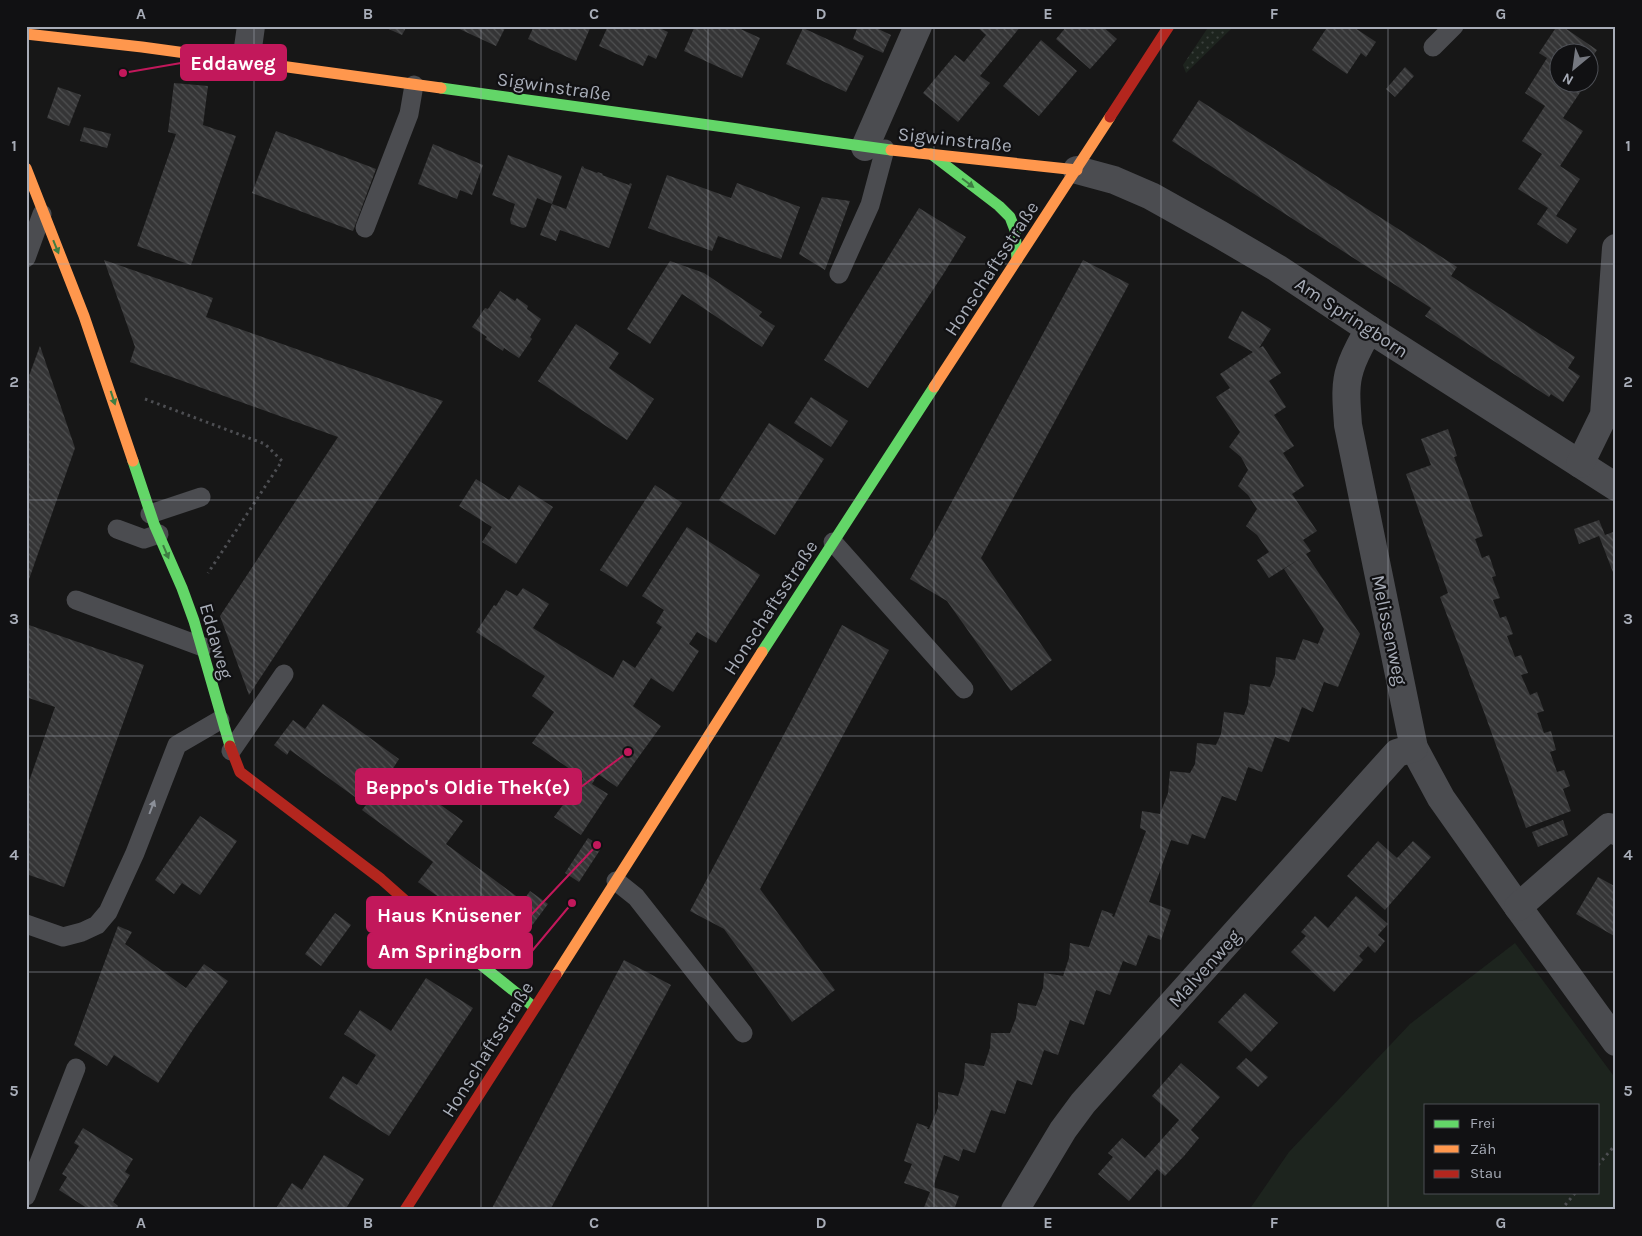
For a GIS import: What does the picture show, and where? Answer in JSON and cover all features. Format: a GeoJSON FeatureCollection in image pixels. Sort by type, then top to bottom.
{"type":"FeatureCollection","features":[{"type":"Feature","properties":{"kind":"street"},"geometry":{"type":"LineString","coordinates":[[246,62],[251,26]]}},
{"type":"Feature","properties":{"kind":"street"},"geometry":{"type":"LineString","coordinates":[[875,148],[918,26]]}},
{"type":"Feature","properties":{"kind":"street","name":"Honschaftsstraße"},"geometry":{"type":"LineString","coordinates":[[405,1210],[833,542],[1169,26]]}},
{"type":"Feature","properties":{"kind":"street","name":"Sigwinstraße"},"geometry":{"type":"LineString","coordinates":[[26,34],[246,62],[875,148],[1077,170]]}},
{"type":"Feature","properties":{"kind":"street"},"geometry":{"type":"LineString","coordinates":[[929,153],[999,206],[1010,217],[1016,230],[1017,260]]}},
{"type":"Feature","properties":{"kind":"street","name":"Eddaweg"},"geometry":{"type":"LineString","coordinates":[[26,168],[109,386],[150,514],[186,598],[203,647],[220,720],[240,772],[381,880],[459,948],[534,1007]]}},
{"type":"Feature","properties":{"kind":"street","name":"Am Springborn"},"geometry":{"type":"LineString","coordinates":[[1077,170],[1114,180],[1158,200],[1277,268],[1616,487]]}},
{"type":"Feature","properties":{"kind":"street"},"geometry":{"type":"LineString","coordinates":[[1580,464],[1604,416],[1616,248]]}},
{"type":"Feature","properties":{"kind":"street","name":"Melissenweg"},"geometry":{"type":"LineString","coordinates":[[1369,329],[1350,369],[1346,391],[1348,425],[1414,748],[1441,798],[1616,1042]]}},
{"type":"Feature","properties":{"kind":"street","name":"Malvenweg"},"geometry":{"type":"LineString","coordinates":[[1015,1210],[1063,1130],[1083,1103],[1397,753],[1414,748]]}},
{"type":"Feature","properties":{"kind":"street"},"geometry":{"type":"LineString","coordinates":[[1518,907],[1609,828],[1616,831]]}},
{"type":"Feature","properties":{"kind":"lane"},"geometry":{"type":"LineString","coordinates":[[1433,47],[1454,26]]}},
{"type":"Feature","properties":{"kind":"lane"},"geometry":{"type":"LineString","coordinates":[[365,228],[409,114],[414,85]]}},
{"type":"Feature","properties":{"kind":"lane"},"geometry":{"type":"LineString","coordinates":[[839,274],[870,205],[875,148]]}},
{"type":"Feature","properties":{"kind":"lane"},"geometry":{"type":"LineString","coordinates":[[26,258],[42,214]]}},
{"type":"Feature","properties":{"kind":"lane"},"geometry":{"type":"LineString","coordinates":[[150,514],[201,497]]}},
{"type":"Feature","properties":{"kind":"lane"},"geometry":{"type":"LineString","coordinates":[[117,529],[144,539],[159,534]]}},
{"type":"Feature","properties":{"kind":"lane"},"geometry":{"type":"LineString","coordinates":[[833,542],[964,689]]}},
{"type":"Feature","properties":{"kind":"lane"},"geometry":{"type":"LineString","coordinates":[[76,600],[203,647]]}},
{"type":"Feature","properties":{"kind":"lane"},"geometry":{"type":"LineString","coordinates":[[231,752],[284,674]]}},
{"type":"Feature","properties":{"kind":"lane"},"geometry":{"type":"LineString","coordinates":[[26,924],[63,937],[82,932],[97,925],[108,912],[135,853],[177,745],[220,720]]}},
{"type":"Feature","properties":{"kind":"lane"},"geometry":{"type":"LineString","coordinates":[[616,881],[636,896],[743,1034]]}},
{"type":"Feature","properties":{"kind":"lane"},"geometry":{"type":"LineString","coordinates":[[26,1196],[76,1068]]}},
{"type":"Feature","properties":{"kind":"path"},"geometry":{"type":"LineString","coordinates":[[109,386],[264,444],[282,460],[197,589],[186,598]]}},
{"type":"Feature","properties":{"kind":"path"},"geometry":{"type":"LineString","coordinates":[[1600,1163],[1616,1144]]}},
{"type":"Feature","properties":{"kind":"path"},"geometry":{"type":"LineString","coordinates":[[1561,1210],[1574,1194]]}},
{"type":"Feature","properties":{"kind":"shaded area"},"geometry":{"type":"Polygon","coordinates":[[[1209,26],[1234,26],[1186,73],[1183,65],[1209,26]]]}},
{"type":"Feature","properties":{"kind":"shaded area"},"geometry":{"type":"Polygon","coordinates":[[[1515,943],[1616,1079],[1616,1210],[1249,1210],[1289,1152],[1410,1024],[1515,943]]]}},
{"type":"Feature","properties":{"kind":"building"},"geometry":{"type":"Polygon","coordinates":[[[382,26],[407,26],[402,35],[382,26]]]}},
{"type":"Feature","properties":{"kind":"building"},"geometry":{"type":"Polygon","coordinates":[[[453,26],[506,26],[496,46],[453,26]]]}},
{"type":"Feature","properties":{"kind":"building"},"geometry":{"type":"Polygon","coordinates":[[[534,26],[591,26],[576,61],[528,39],[534,26]]]}},
{"type":"Feature","properties":{"kind":"building"},"geometry":{"type":"Polygon","coordinates":[[[608,26],[655,26],[668,32],[656,59],[648,55],[643,66],[599,46],[608,26]]]}},
{"type":"Feature","properties":{"kind":"building"},"geometry":{"type":"Polygon","coordinates":[[[695,26],[720,26],[725,29],[726,26],[734,26],[760,38],[742,78],[684,51],[695,26]]]}},
{"type":"Feature","properties":{"kind":"building"},"geometry":{"type":"Polygon","coordinates":[[[858,26],[872,26],[891,35],[883,53],[853,39],[858,26]]]}},
{"type":"Feature","properties":{"kind":"building"},"geometry":{"type":"Polygon","coordinates":[[[976,26],[1021,26],[980,76],[990,83],[958,122],[923,93],[955,55],[964,62],[986,35],[976,26]]]}},
{"type":"Feature","properties":{"kind":"building"},"geometry":{"type":"Polygon","coordinates":[[[1067,26],[1102,26],[1117,39],[1090,69],[1056,39],[1067,26]]]}},
{"type":"Feature","properties":{"kind":"building"},"geometry":{"type":"Polygon","coordinates":[[[1328,26],[1352,26],[1376,42],[1366,57],[1361,53],[1347,74],[1312,50],[1328,26]]]}},
{"type":"Feature","properties":{"kind":"building"},"geometry":{"type":"Polygon","coordinates":[[[1557,26],[1562,26],[1585,42],[1550,42],[1550,92],[1580,92],[1563,118],[1583,131],[1560,166],[1580,179],[1556,216],[1577,229],[1567,244],[1537,224],[1548,208],[1518,189],[1542,154],[1522,141],[1545,106],[1525,93],[1547,58],[1539,53],[1557,26]]]}},
{"type":"Feature","properties":{"kind":"building"},"geometry":{"type":"Polygon","coordinates":[[[803,28],[864,56],[846,92],[786,64],[803,28]]]}},
{"type":"Feature","properties":{"kind":"building"},"geometry":{"type":"Polygon","coordinates":[[[1041,40],[1077,71],[1039,116],[1003,86],[1041,40]]]}},
{"type":"Feature","properties":{"kind":"building"},"geometry":{"type":"Polygon","coordinates":[[[1405,67],[1414,76],[1395,97],[1386,89],[1405,67]]]}},
{"type":"Feature","properties":{"kind":"building"},"geometry":{"type":"Polygon","coordinates":[[[174,83],[208,86],[203,125],[236,136],[191,265],[137,246],[176,134],[168,132],[174,83]]]}},
{"type":"Feature","properties":{"kind":"building"},"geometry":{"type":"Polygon","coordinates":[[[58,87],[81,95],[69,126],[47,118],[58,87]]]}},
{"type":"Feature","properties":{"kind":"building"},"geometry":{"type":"Polygon","coordinates":[[[1199,100],[1457,267],[1451,276],[1575,357],[1568,368],[1580,376],[1563,402],[1551,394],[1549,397],[1425,316],[1431,308],[1172,141],[1199,100]]]}},
{"type":"Feature","properties":{"kind":"building"},"geometry":{"type":"Polygon","coordinates":[[[84,127],[111,134],[107,148],[80,141],[84,127]]]}},
{"type":"Feature","properties":{"kind":"building"},"geometry":{"type":"Polygon","coordinates":[[[276,131],[376,169],[353,231],[252,193],[276,131]]]}},
{"type":"Feature","properties":{"kind":"building"},"geometry":{"type":"Polygon","coordinates":[[[433,144],[483,165],[472,195],[460,190],[457,199],[418,184],[433,144]]]}},
{"type":"Feature","properties":{"kind":"building"},"geometry":{"type":"Polygon","coordinates":[[[508,155],[562,176],[552,204],[537,198],[526,227],[523,228],[511,224],[510,220],[515,204],[492,195],[508,155]]]}},
{"type":"Feature","properties":{"kind":"building"},"geometry":{"type":"Polygon","coordinates":[[[582,166],[629,185],[630,183],[632,184],[609,248],[560,230],[556,241],[540,235],[552,204],[566,209],[582,166]]]}},
{"type":"Feature","properties":{"kind":"building"},"geometry":{"type":"Polygon","coordinates":[[[667,175],[731,198],[737,183],[800,207],[781,259],[718,236],[712,251],[648,228],[667,175]]]}},
{"type":"Feature","properties":{"kind":"building"},"geometry":{"type":"Polygon","coordinates":[[[822,197],[850,201],[825,270],[799,254],[822,197]]]}},
{"type":"Feature","properties":{"kind":"building"},"geometry":{"type":"Polygon","coordinates":[[[919,208],[966,237],[868,388],[824,360],[919,208]]]}},
{"type":"Feature","properties":{"kind":"building"},"geometry":{"type":"Polygon","coordinates":[[[104,260],[213,298],[206,317],[443,401],[249,695],[220,616],[338,437],[130,362],[135,347],[104,260]]]}},
{"type":"Feature","properties":{"kind":"building"},"geometry":{"type":"Polygon","coordinates":[[[1083,260],[1129,284],[981,558],[1052,660],[1011,691],[947,601],[910,579],[1083,260]]]}},
{"type":"Feature","properties":{"kind":"building"},"geometry":{"type":"Polygon","coordinates":[[[670,261],[704,273],[762,312],[759,316],[775,326],[762,347],[682,294],[650,344],[627,329],[670,261]]]}},
{"type":"Feature","properties":{"kind":"building"},"geometry":{"type":"Polygon","coordinates":[[[500,291],[515,301],[517,298],[528,306],[527,309],[541,319],[530,337],[532,339],[519,358],[504,348],[503,351],[485,339],[487,337],[472,327],[485,308],[488,309],[500,291]]]}},
{"type":"Feature","properties":{"kind":"building"},"geometry":{"type":"Polygon","coordinates":[[[1242,311],[1271,329],[1259,348],[1263,346],[1281,373],[1269,381],[1286,407],[1274,415],[1294,446],[1283,453],[1304,486],[1292,494],[1317,531],[1303,540],[1311,551],[1306,554],[1360,634],[1338,687],[1324,682],[1313,712],[1302,707],[1289,742],[1275,737],[1262,772],[1248,767],[1236,801],[1222,796],[1205,839],[1192,834],[1188,845],[1171,840],[1149,902],[1171,910],[1161,940],[1148,935],[1136,966],[1123,961],[1110,995],[1096,990],[1084,1025],[1070,1020],[1058,1055],[1044,1050],[1032,1085],[1017,1080],[1005,1114],[991,1110],[975,1153],[963,1149],[959,1161],[944,1155],[933,1187],[959,1196],[954,1210],[923,1210],[930,1192],[904,1183],[912,1164],[904,1161],[917,1123],[929,1129],[938,1108],[938,1092],[958,1096],[964,1078],[965,1063],[984,1066],[990,1048],[991,1033],[1010,1033],[1016,1018],[1018,1003],[1036,1006],[1043,988],[1044,973],[1063,976],[1069,958],[1070,943],[1089,947],[1102,910],[1113,914],[1112,916],[1114,917],[1146,831],[1140,828],[1142,811],[1160,814],[1168,793],[1170,771],[1190,773],[1195,764],[1197,743],[1216,745],[1221,734],[1224,712],[1244,715],[1248,704],[1250,684],[1270,687],[1275,675],[1276,657],[1295,660],[1303,639],[1318,644],[1324,629],[1284,569],[1304,556],[1269,578],[1257,560],[1269,552],[1257,535],[1246,526],[1257,509],[1248,495],[1238,486],[1248,470],[1241,457],[1229,447],[1240,432],[1216,397],[1230,388],[1220,374],[1253,352],[1228,338],[1242,311]]]}},
{"type":"Feature","properties":{"kind":"building"},"geometry":{"type":"Polygon","coordinates":[[[576,324],[619,353],[609,368],[654,399],[627,440],[538,381],[576,324]]]}},
{"type":"Feature","properties":{"kind":"building"},"geometry":{"type":"Polygon","coordinates":[[[40,346],[75,448],[27,585],[26,384],[40,346]]]}},
{"type":"Feature","properties":{"kind":"building"},"geometry":{"type":"Polygon","coordinates":[[[811,397],[848,421],[831,447],[794,423],[811,397]]]}},
{"type":"Feature","properties":{"kind":"building"},"geometry":{"type":"Polygon","coordinates":[[[769,423],[824,459],[775,535],[719,500],[769,423]]]}},
{"type":"Feature","properties":{"kind":"building"},"geometry":{"type":"Polygon","coordinates":[[[1448,429],[1457,456],[1454,457],[1483,536],[1475,539],[1482,558],[1489,555],[1496,576],[1492,577],[1500,598],[1493,600],[1500,618],[1506,616],[1513,634],[1507,636],[1515,657],[1521,655],[1528,673],[1521,675],[1530,695],[1537,692],[1544,711],[1537,713],[1544,733],[1551,731],[1556,750],[1550,752],[1557,772],[1564,770],[1570,786],[1563,789],[1571,811],[1526,828],[1440,597],[1448,593],[1406,474],[1431,465],[1421,439],[1448,429]]]}},
{"type":"Feature","properties":{"kind":"building"},"geometry":{"type":"Polygon","coordinates":[[[476,479],[509,500],[519,485],[553,507],[516,564],[482,542],[492,527],[459,506],[476,479]]]}},
{"type":"Feature","properties":{"kind":"building"},"geometry":{"type":"Polygon","coordinates":[[[655,485],[682,503],[627,587],[600,570],[655,485]]]}},
{"type":"Feature","properties":{"kind":"building"},"geometry":{"type":"Polygon","coordinates":[[[1599,520],[1605,535],[1616,531],[1616,580],[1599,536],[1579,544],[1574,529],[1599,520]]]}},
{"type":"Feature","properties":{"kind":"building"},"geometry":{"type":"Polygon","coordinates":[[[687,527],[760,575],[716,643],[697,632],[689,644],[699,651],[673,692],[651,678],[633,706],[661,726],[617,787],[598,774],[592,784],[608,794],[581,835],[554,817],[583,778],[532,743],[554,712],[532,696],[545,676],[476,632],[506,590],[517,596],[523,588],[549,604],[533,628],[613,678],[623,660],[635,668],[662,627],[656,623],[664,610],[642,596],[687,527]]]}},
{"type":"Feature","properties":{"kind":"building"},"geometry":{"type":"Polygon","coordinates":[[[26,624],[144,665],[64,887],[26,874],[26,790],[55,707],[26,697],[26,624]]]}},
{"type":"Feature","properties":{"kind":"building"},"geometry":{"type":"Polygon","coordinates":[[[842,625],[889,650],[760,889],[835,990],[792,1022],[724,929],[690,911],[842,625]]]}},
{"type":"Feature","properties":{"kind":"building"},"geometry":{"type":"Polygon","coordinates":[[[323,704],[399,759],[392,770],[463,821],[446,844],[523,901],[530,891],[548,904],[513,951],[418,882],[433,862],[362,810],[366,805],[290,750],[287,755],[274,745],[293,720],[305,729],[323,704]]]}},
{"type":"Feature","properties":{"kind":"building"},"geometry":{"type":"Polygon","coordinates":[[[200,816],[237,841],[200,895],[182,883],[174,894],[155,880],[200,816]]]}},
{"type":"Feature","properties":{"kind":"building"},"geometry":{"type":"Polygon","coordinates":[[[1563,820],[1568,835],[1538,847],[1532,832],[1563,820]]]}},
{"type":"Feature","properties":{"kind":"building"},"geometry":{"type":"Polygon","coordinates":[[[588,838],[602,847],[579,882],[565,873],[588,838]]]}},
{"type":"Feature","properties":{"kind":"building"},"geometry":{"type":"Polygon","coordinates":[[[1378,841],[1397,858],[1413,841],[1431,857],[1385,910],[1347,876],[1378,841]]]}},
{"type":"Feature","properties":{"kind":"building"},"geometry":{"type":"Polygon","coordinates":[[[1598,877],[1616,887],[1616,937],[1576,914],[1598,877]]]}},
{"type":"Feature","properties":{"kind":"building"},"geometry":{"type":"Polygon","coordinates":[[[1356,896],[1388,924],[1378,935],[1385,941],[1375,953],[1368,946],[1359,956],[1363,960],[1334,992],[1291,952],[1306,936],[1301,932],[1315,916],[1328,928],[1356,896]]]}},
{"type":"Feature","properties":{"kind":"building"},"geometry":{"type":"Polygon","coordinates":[[[335,913],[351,925],[321,966],[305,954],[335,913]]]}},
{"type":"Feature","properties":{"kind":"building"},"geometry":{"type":"Polygon","coordinates":[[[118,926],[132,932],[125,944],[186,988],[204,964],[228,981],[158,1083],[114,1055],[107,1066],[74,1045],[118,926]]]}},
{"type":"Feature","properties":{"kind":"building"},"geometry":{"type":"Polygon","coordinates":[[[624,960],[671,985],[550,1210],[491,1210],[624,960]]]}},
{"type":"Feature","properties":{"kind":"building"},"geometry":{"type":"Polygon","coordinates":[[[426,978],[473,1008],[389,1136],[329,1098],[343,1076],[357,1085],[376,1055],[344,1034],[360,1010],[391,1031],[426,978]]]}},
{"type":"Feature","properties":{"kind":"building"},"geometry":{"type":"Polygon","coordinates":[[[1245,993],[1278,1023],[1251,1052],[1218,1022],[1245,993]]]}},
{"type":"Feature","properties":{"kind":"building"},"geometry":{"type":"Polygon","coordinates":[[[1246,1058],[1268,1077],[1258,1087],[1236,1068],[1246,1058]]]}},
{"type":"Feature","properties":{"kind":"building"},"geometry":{"type":"Polygon","coordinates":[[[1181,1063],[1220,1097],[1191,1130],[1199,1138],[1184,1156],[1165,1176],[1157,1169],[1129,1201],[1098,1174],[1113,1157],[1108,1153],[1122,1138],[1145,1158],[1179,1120],[1152,1096],[1181,1063]]]}},
{"type":"Feature","properties":{"kind":"building"},"geometry":{"type":"Polygon","coordinates":[[[83,1128],[133,1159],[125,1172],[130,1175],[113,1202],[118,1206],[115,1210],[90,1210],[59,1190],[67,1177],[62,1174],[79,1146],[74,1143],[83,1128]]]}},
{"type":"Feature","properties":{"kind":"building"},"geometry":{"type":"Polygon","coordinates":[[[324,1155],[364,1179],[345,1210],[275,1210],[292,1183],[302,1190],[324,1155]]]}},
{"type":"Feature","properties":{"kind":"traffic: fast"},"geometry":{"type":"LineString","coordinates":[[441,88],[891,150]]}},
{"type":"Feature","properties":{"kind":"traffic: fast"},"geometry":{"type":"LineString","coordinates":[[931,154],[999,206],[1010,217],[1015,230],[1017,260]]}},
{"type":"Feature","properties":{"kind":"traffic: fast"},"geometry":{"type":"LineString","coordinates":[[762,652],[934,387]]}},
{"type":"Feature","properties":{"kind":"traffic: fast"},"geometry":{"type":"LineString","coordinates":[[133,461],[154,524],[194,621],[230,746]]}},
{"type":"Feature","properties":{"kind":"traffic: fast"},"geometry":{"type":"LineString","coordinates":[[475,960],[534,1007]]}},
{"type":"Feature","properties":{"kind":"traffic: slow"},"geometry":{"type":"LineString","coordinates":[[26,34],[142,47],[441,88]]}},
{"type":"Feature","properties":{"kind":"traffic: slow"},"geometry":{"type":"LineString","coordinates":[[934,387],[1110,117]]}},
{"type":"Feature","properties":{"kind":"traffic: slow"},"geometry":{"type":"LineString","coordinates":[[891,150],[1077,170]]}},
{"type":"Feature","properties":{"kind":"traffic: slow"},"geometry":{"type":"LineString","coordinates":[[26,168],[84,316],[133,461]]}},
{"type":"Feature","properties":{"kind":"traffic: slow"},"geometry":{"type":"LineString","coordinates":[[556,975],[762,652]]}},
{"type":"Feature","properties":{"kind":"traffic: jam"},"geometry":{"type":"LineString","coordinates":[[1110,117],[1169,26]]}},
{"type":"Feature","properties":{"kind":"traffic: jam"},"geometry":{"type":"LineString","coordinates":[[230,746],[240,772],[381,879],[475,960]]}},
{"type":"Feature","properties":{"kind":"traffic: jam"},"geometry":{"type":"LineString","coordinates":[[405,1210],[556,975]]}},
{"type":"Feature","properties":{"kind":"place","name":"Eddaweg"},"geometry":{"type":"Point","coordinates":[123,73]}},
{"type":"Feature","properties":{"kind":"place","name":"Beppo's Oldie Thek(e)"},"geometry":{"type":"Point","coordinates":[628,752]}},
{"type":"Feature","properties":{"kind":"place","name":"Haus Knüsener"},"geometry":{"type":"Point","coordinates":[597,845]}},
{"type":"Feature","properties":{"kind":"place","name":"Am Springborn"},"geometry":{"type":"Point","coordinates":[572,903]}}]}
